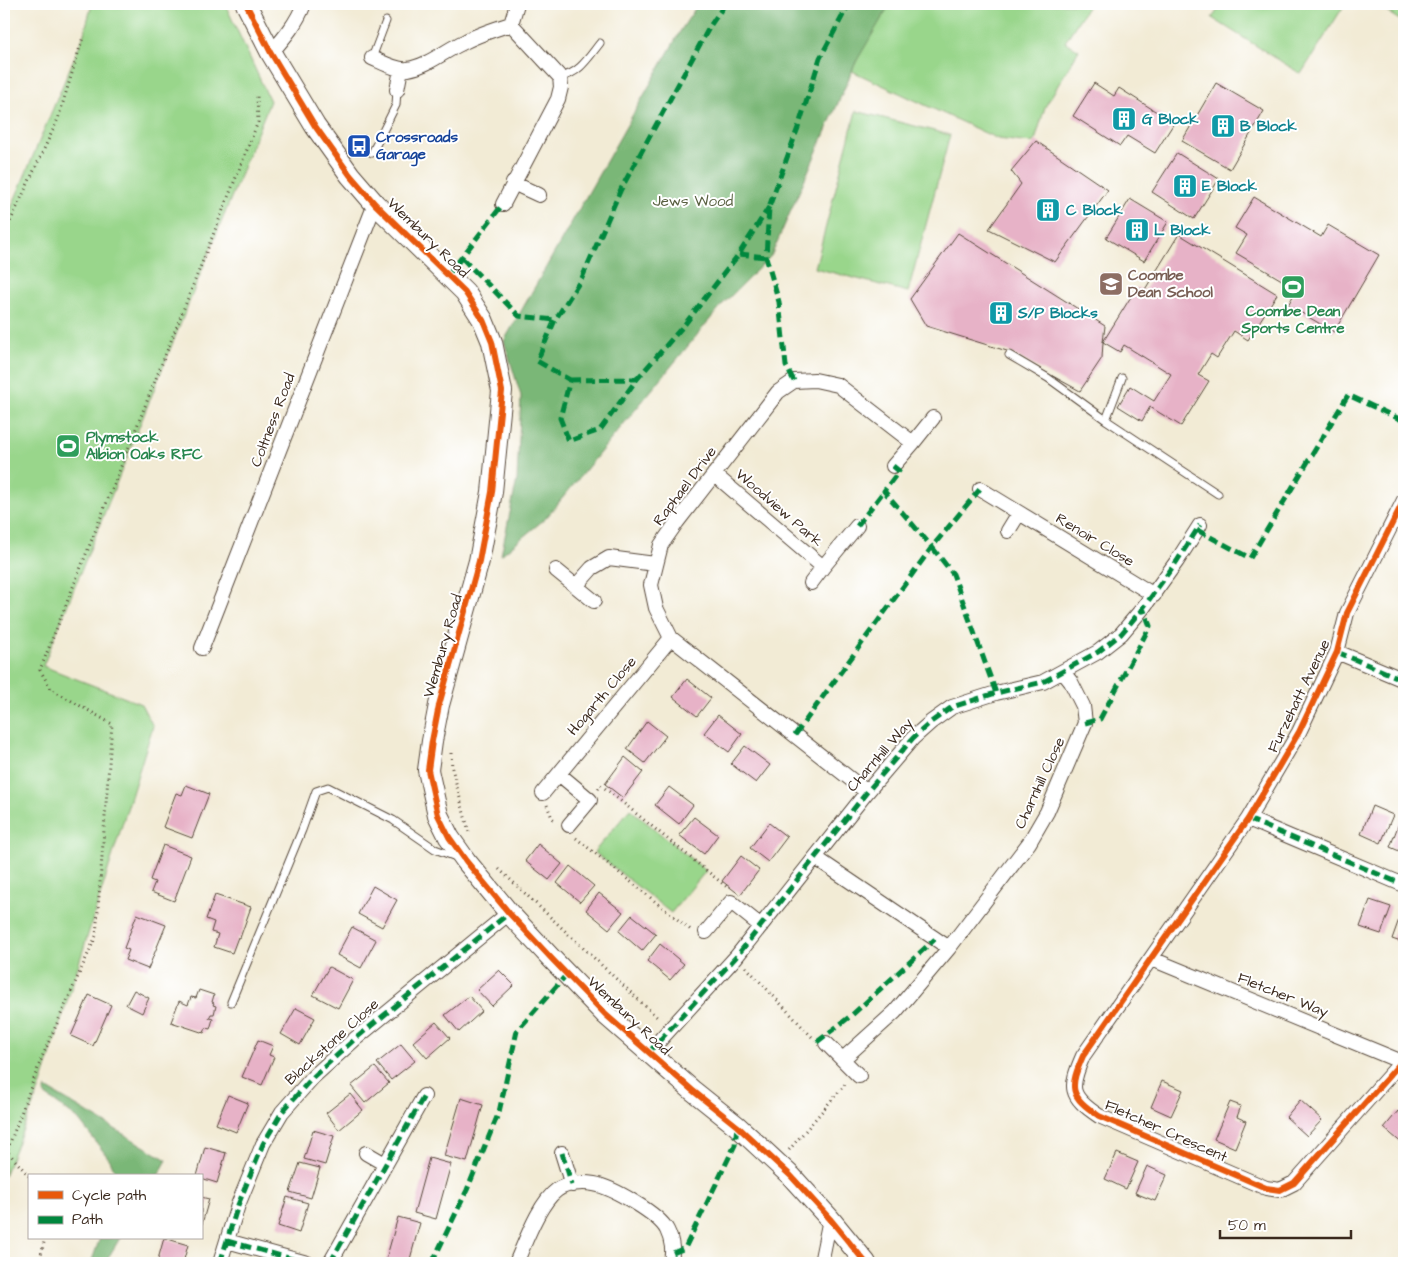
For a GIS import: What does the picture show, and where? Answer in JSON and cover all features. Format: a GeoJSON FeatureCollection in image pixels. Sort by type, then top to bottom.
{"type":"FeatureCollection","features":[{"type":"Feature","properties":{"kind":"street","name":"Wembury Road"},"geometry":{"type":"LineString","coordinates":[[246,4],[271,53],[315,126],[350,174],[375,204],[465,292],[483,320],[492,342],[502,391],[492,492],[479,561],[439,705],[428,770],[438,815],[449,838],[509,913],[606,1015],[737,1126],[778,1164],[830,1219],[866,1263]]}},
{"type":"Feature","properties":{"kind":"street"},"geometry":{"type":"LineString","coordinates":[[271,53],[299,17],[304,4]]}},
{"type":"Feature","properties":{"kind":"street"},"geometry":{"type":"LineString","coordinates":[[511,24],[517,4]]}},
{"type":"Feature","properties":{"kind":"street"},"geometry":{"type":"LineString","coordinates":[[372,58],[401,69],[408,69],[463,42],[511,24]]}},
{"type":"Feature","properties":{"kind":"street"},"geometry":{"type":"LineString","coordinates":[[503,204],[558,99],[561,87],[560,78],[511,24]]}},
{"type":"Feature","properties":{"kind":"street"},"geometry":{"type":"LineString","coordinates":[[396,90],[401,69]]}},
{"type":"Feature","properties":{"kind":"street"},"geometry":{"type":"LineString","coordinates":[[513,183],[539,195]]}},
{"type":"Feature","properties":{"kind":"street","name":"Coltness Road"},"geometry":{"type":"LineString","coordinates":[[202,648],[375,204]]}},
{"type":"Feature","properties":{"kind":"street","name":"Raphael Drive"},"geometry":{"type":"LineString","coordinates":[[867,792],[671,638],[656,608],[651,585],[661,544],[676,522],[778,392],[794,381],[816,380],[838,385],[912,443]]}},
{"type":"Feature","properties":{"kind":"street"},"geometry":{"type":"LineString","coordinates":[[893,466],[933,418]]}},
{"type":"Feature","properties":{"kind":"street","name":"Woodview Park"},"geometry":{"type":"LineString","coordinates":[[714,474],[823,567]]}},
{"type":"Feature","properties":{"kind":"street","name":"Renoir Close"},"geometry":{"type":"LineString","coordinates":[[980,489],[1154,595]]}},
{"type":"Feature","properties":{"kind":"street","name":"Furzehatt Avenue"},"geometry":{"type":"LineString","coordinates":[[1248,819],[1299,732],[1337,652],[1347,613],[1404,500]]}},
{"type":"Feature","properties":{"kind":"street"},"geometry":{"type":"LineString","coordinates":[[1008,531],[1018,512]]}},
{"type":"Feature","properties":{"kind":"street","name":"Charnhill Way"},"geometry":{"type":"LineString","coordinates":[[649,1052],[736,957],[867,792],[914,738],[931,722],[952,707],[996,693],[1043,682],[1098,652],[1121,634],[1154,595],[1200,525]]}},
{"type":"Feature","properties":{"kind":"street","name":"Woodview Park"},"geometry":{"type":"LineString","coordinates":[[811,583],[857,526]]}},
{"type":"Feature","properties":{"kind":"street"},"geometry":{"type":"LineString","coordinates":[[576,586],[592,568],[609,558],[655,564]]}},
{"type":"Feature","properties":{"kind":"street"},"geometry":{"type":"LineString","coordinates":[[556,570],[594,601]]}},
{"type":"Feature","properties":{"kind":"street","name":"Hogarth Close"},"geometry":{"type":"LineString","coordinates":[[543,793],[671,638]]}},
{"type":"Feature","properties":{"kind":"street"},"geometry":{"type":"LineString","coordinates":[[1337,652],[1404,680]]}},
{"type":"Feature","properties":{"kind":"street","name":"Charnhill Close"},"geometry":{"type":"LineString","coordinates":[[843,1059],[895,1012],[949,948],[1030,843],[1047,812],[1085,723],[1083,706],[1071,682],[1063,672]]}},
{"type":"Feature","properties":{"kind":"street"},"geometry":{"type":"LineString","coordinates":[[558,774],[590,800],[567,828]]}},
{"type":"Feature","properties":{"kind":"street"},"geometry":{"type":"LineString","coordinates":[[1248,819],[1404,885]]}},
{"type":"Feature","properties":{"kind":"street","name":"Fletcher Crescent"},"geometry":{"type":"LineString","coordinates":[[1248,819],[1083,1056],[1074,1076],[1074,1093],[1083,1106],[1099,1116],[1266,1188],[1280,1190],[1294,1183],[1403,1060]]}},
{"type":"Feature","properties":{"kind":"street"},"geometry":{"type":"LineString","coordinates":[[816,858],[949,948]]}},
{"type":"Feature","properties":{"kind":"street"},"geometry":{"type":"LineString","coordinates":[[706,932],[731,902],[761,926]]}},
{"type":"Feature","properties":{"kind":"street","name":"Blackstone Close"},"geometry":{"type":"LineString","coordinates":[[220,1263],[238,1205],[260,1152],[282,1112],[313,1077],[355,1039],[509,913]]}},
{"type":"Feature","properties":{"kind":"street","name":"Fletcher Way"},"geometry":{"type":"LineString","coordinates":[[1152,959],[1403,1060]]}},
{"type":"Feature","properties":{"kind":"street"},"geometry":{"type":"LineString","coordinates":[[826,1042],[857,1074]]}},
{"type":"Feature","properties":{"kind":"street"},"geometry":{"type":"LineString","coordinates":[[330,1263],[424,1096]]}},
{"type":"Feature","properties":{"kind":"street"},"geometry":{"type":"LineString","coordinates":[[366,1153],[386,1164]]}},
{"type":"Feature","properties":{"kind":"street"},"geometry":{"type":"LineString","coordinates":[[562,1153],[572,1185]]}},
{"type":"Feature","properties":{"kind":"street"},"geometry":{"type":"LineString","coordinates":[[516,1263],[541,1209],[557,1190],[578,1183],[595,1184],[622,1196],[652,1213],[667,1230],[673,1253],[670,1263]]}},
{"type":"Feature","properties":{"kind":"street"},"geometry":{"type":"LineString","coordinates":[[821,1263],[830,1219]]}},
{"type":"Feature","properties":{"kind":"street"},"geometry":{"type":"LineString","coordinates":[[228,1242],[307,1263]]}},
{"type":"Feature","properties":{"kind":"lane"},"geometry":{"type":"LineString","coordinates":[[372,58],[386,21]]}},
{"type":"Feature","properties":{"kind":"lane"},"geometry":{"type":"LineString","coordinates":[[560,78],[570,76],[576,72],[600,43]]}},
{"type":"Feature","properties":{"kind":"lane"},"geometry":{"type":"LineString","coordinates":[[372,153],[396,105],[396,90]]}},
{"type":"Feature","properties":{"kind":"lane"},"geometry":{"type":"LineString","coordinates":[[1009,355],[1048,378],[1106,420],[1218,494]]}},
{"type":"Feature","properties":{"kind":"lane"},"geometry":{"type":"LineString","coordinates":[[1106,420],[1122,378]]}},
{"type":"Feature","properties":{"kind":"lane"},"geometry":{"type":"LineString","coordinates":[[231,1002],[302,830],[316,791],[328,787],[393,820],[435,849],[466,861]]}},
{"type":"Feature","properties":{"kind":"path"},"geometry":{"type":"LineString","coordinates":[[4,235],[58,119],[83,37]]}},
{"type":"Feature","properties":{"kind":"path"},"geometry":{"type":"LineString","coordinates":[[28,1175],[7,1151],[42,1057],[96,936],[112,724],[51,688],[40,670],[258,122],[257,96]]}},
{"type":"Feature","properties":{"kind":"path"},"geometry":{"type":"LineString","coordinates":[[450,749],[452,768],[469,832],[473,839]]}},
{"type":"Feature","properties":{"kind":"path"},"geometry":{"type":"LineString","coordinates":[[590,800],[601,785],[737,895],[731,902]]}},
{"type":"Feature","properties":{"kind":"path"},"geometry":{"type":"LineString","coordinates":[[543,793],[552,818],[567,828],[700,938],[706,932]]}},
{"type":"Feature","properties":{"kind":"path"},"geometry":{"type":"LineString","coordinates":[[495,866],[670,1030]]}},
{"type":"Feature","properties":{"kind":"path"},"geometry":{"type":"LineString","coordinates":[[736,957],[817,1042],[826,1042]]}},
{"type":"Feature","properties":{"kind":"path"},"geometry":{"type":"LineString","coordinates":[[778,1164],[857,1074]]}},
{"type":"Feature","properties":{"kind":"path"},"geometry":{"type":"LineString","coordinates":[[39,1263],[45,1240]]}},
{"type":"Feature","properties":{"kind":"green space","name":"Plymstock Albion Oaks RFC"},"geometry":{"type":"Polygon","coordinates":[[[92,4],[225,4],[270,101],[43,666],[141,704],[153,726],[41,1085],[4,1176],[4,225],[83,37],[92,4]]]}},
{"type":"Feature","properties":{"kind":"green space","name":"Jews Wood"},"geometry":{"type":"Polygon","coordinates":[[[698,4],[890,4],[856,62],[771,256],[721,306],[546,518],[501,555],[517,480],[521,396],[504,341],[681,30],[698,4]]]}},
{"type":"Feature","properties":{"kind":"green space"},"geometry":{"type":"Polygon","coordinates":[[[889,4],[1089,4],[1065,42],[1079,50],[1045,107],[1035,141],[1031,143],[998,139],[852,71],[860,53],[889,4]]]}},
{"type":"Feature","properties":{"kind":"green space"},"geometry":{"type":"Polygon","coordinates":[[[1222,4],[1345,4],[1301,74],[1212,18],[1222,4]]]}},
{"type":"Feature","properties":{"kind":"green space"},"geometry":{"type":"Polygon","coordinates":[[[1375,4],[1404,4],[1404,23],[1375,4]]]}},
{"type":"Feature","properties":{"kind":"green space"},"geometry":{"type":"Polygon","coordinates":[[[856,111],[950,135],[908,292],[815,268],[856,111]]]}},
{"type":"Feature","properties":{"kind":"green space"},"geometry":{"type":"Polygon","coordinates":[[[630,809],[706,871],[671,913],[594,852],[630,809]]]}},
{"type":"Feature","properties":{"kind":"green space"},"geometry":{"type":"Polygon","coordinates":[[[46,1088],[167,1160],[159,1174],[116,1174],[110,1160],[78,1119],[44,1094],[46,1088]]]}},
{"type":"Feature","properties":{"kind":"green space"},"geometry":{"type":"Polygon","coordinates":[[[99,1240],[119,1240],[105,1263],[91,1263],[99,1240]]]}},
{"type":"Feature","properties":{"kind":"building","name":"G Block"},"geometry":{"type":"Polygon","coordinates":[[[1094,83],[1114,96],[1119,88],[1174,123],[1155,153],[1127,136],[1120,146],[1073,116],[1094,83]]]}},
{"type":"Feature","properties":{"kind":"building","name":"B Block"},"geometry":{"type":"Polygon","coordinates":[[[1216,83],[1264,111],[1230,169],[1182,141],[1216,83]]]}},
{"type":"Feature","properties":{"kind":"building","name":"C Block"},"geometry":{"type":"Polygon","coordinates":[[[1036,141],[1108,190],[1055,262],[989,229],[1021,184],[1011,171],[1036,141]]]}},
{"type":"Feature","properties":{"kind":"building","name":"E Block"},"geometry":{"type":"Polygon","coordinates":[[[1177,153],[1219,179],[1194,219],[1152,192],[1177,153]]]}},
{"type":"Feature","properties":{"kind":"building"},"geometry":{"type":"Polygon","coordinates":[[[1254,197],[1321,237],[1328,225],[1379,255],[1334,332],[1288,305],[1297,289],[1236,253],[1247,235],[1235,228],[1254,197]]]}},
{"type":"Feature","properties":{"kind":"building","name":"L Block"},"geometry":{"type":"Polygon","coordinates":[[[1130,199],[1168,222],[1144,261],[1106,238],[1130,199]]]}},
{"type":"Feature","properties":{"kind":"building","name":"S/P Blocks"},"geometry":{"type":"Polygon","coordinates":[[[958,233],[1105,326],[1102,358],[1080,391],[1007,351],[926,326],[910,299],[958,233]]]}},
{"type":"Feature","properties":{"kind":"building"},"geometry":{"type":"Polygon","coordinates":[[[1179,234],[1277,294],[1248,340],[1234,331],[1217,358],[1211,354],[1198,375],[1209,381],[1181,426],[1150,407],[1142,421],[1118,406],[1130,386],[1154,401],[1171,374],[1124,345],[1120,352],[1103,342],[1137,287],[1144,291],[1179,234]]]}},
{"type":"Feature","properties":{"kind":"building"},"geometry":{"type":"Polygon","coordinates":[[[687,679],[711,698],[697,716],[673,697],[687,679]]]}},
{"type":"Feature","properties":{"kind":"building"},"geometry":{"type":"Polygon","coordinates":[[[718,715],[742,734],[729,752],[704,733],[718,715]]]}},
{"type":"Feature","properties":{"kind":"building"},"geometry":{"type":"Polygon","coordinates":[[[647,721],[666,736],[645,763],[627,749],[647,721]]]}},
{"type":"Feature","properties":{"kind":"building"},"geometry":{"type":"Polygon","coordinates":[[[745,746],[770,765],[756,783],[731,764],[745,746]]]}},
{"type":"Feature","properties":{"kind":"building"},"geometry":{"type":"Polygon","coordinates":[[[625,757],[643,772],[623,798],[605,784],[625,757]]]}},
{"type":"Feature","properties":{"kind":"building"},"geometry":{"type":"Polygon","coordinates":[[[186,785],[209,794],[192,838],[163,827],[176,793],[182,795],[186,785]]]}},
{"type":"Feature","properties":{"kind":"building"},"geometry":{"type":"Polygon","coordinates":[[[669,787],[693,805],[679,824],[655,805],[669,787]]]}},
{"type":"Feature","properties":{"kind":"building"},"geometry":{"type":"Polygon","coordinates":[[[1372,806],[1393,815],[1381,843],[1361,834],[1372,806]]]}},
{"type":"Feature","properties":{"kind":"building"},"geometry":{"type":"Polygon","coordinates":[[[694,817],[718,835],[704,854],[679,835],[694,817]]]}},
{"type":"Feature","properties":{"kind":"building"},"geometry":{"type":"Polygon","coordinates":[[[1401,818],[1404,820],[1404,853],[1390,847],[1401,818]]]}},
{"type":"Feature","properties":{"kind":"building"},"geometry":{"type":"Polygon","coordinates":[[[769,823],[787,837],[768,862],[750,848],[769,823]]]}},
{"type":"Feature","properties":{"kind":"building"},"geometry":{"type":"Polygon","coordinates":[[[538,844],[562,864],[549,880],[525,861],[538,844]]]}},
{"type":"Feature","properties":{"kind":"building"},"geometry":{"type":"Polygon","coordinates":[[[163,845],[191,856],[174,901],[151,892],[155,882],[150,880],[163,845]]]}},
{"type":"Feature","properties":{"kind":"building"},"geometry":{"type":"Polygon","coordinates":[[[741,856],[759,870],[740,895],[722,881],[741,856]]]}},
{"type":"Feature","properties":{"kind":"building"},"geometry":{"type":"Polygon","coordinates":[[[570,866],[594,886],[580,902],[557,883],[570,866]]]}},
{"type":"Feature","properties":{"kind":"building"},"geometry":{"type":"Polygon","coordinates":[[[373,886],[397,900],[382,927],[358,914],[373,886]]]}},
{"type":"Feature","properties":{"kind":"building"},"geometry":{"type":"Polygon","coordinates":[[[599,893],[623,912],[609,929],[586,910],[599,893]]]}},
{"type":"Feature","properties":{"kind":"building"},"geometry":{"type":"Polygon","coordinates":[[[215,895],[251,907],[240,938],[238,937],[232,953],[214,947],[218,934],[211,932],[214,922],[206,919],[215,895]]]}},
{"type":"Feature","properties":{"kind":"building"},"geometry":{"type":"Polygon","coordinates":[[[1370,900],[1391,907],[1381,934],[1360,927],[1370,900]]]}},
{"type":"Feature","properties":{"kind":"building"},"geometry":{"type":"Polygon","coordinates":[[[1402,911],[1404,912],[1404,943],[1392,939],[1402,911]]]}},
{"type":"Feature","properties":{"kind":"building"},"geometry":{"type":"Polygon","coordinates":[[[137,914],[166,925],[148,969],[125,960],[129,950],[124,948],[137,914]]]}},
{"type":"Feature","properties":{"kind":"building"},"geometry":{"type":"Polygon","coordinates":[[[632,915],[656,934],[642,951],[619,931],[632,915]]]}},
{"type":"Feature","properties":{"kind":"building"},"geometry":{"type":"Polygon","coordinates":[[[352,927],[376,940],[361,968],[337,955],[352,927]]]}},
{"type":"Feature","properties":{"kind":"building"},"geometry":{"type":"Polygon","coordinates":[[[660,944],[684,964],[670,980],[647,961],[660,944]]]}},
{"type":"Feature","properties":{"kind":"building"},"geometry":{"type":"Polygon","coordinates":[[[329,967],[353,980],[338,1008],[313,995],[329,967]]]}},
{"type":"Feature","properties":{"kind":"building"},"geometry":{"type":"Polygon","coordinates":[[[499,970],[514,985],[492,1006],[477,990],[499,970]]]}},
{"type":"Feature","properties":{"kind":"building"},"geometry":{"type":"Polygon","coordinates":[[[134,990],[149,998],[142,1013],[126,1005],[134,990]]]}},
{"type":"Feature","properties":{"kind":"building"},"geometry":{"type":"Polygon","coordinates":[[[199,990],[214,995],[212,1002],[216,1006],[214,1014],[211,1014],[209,1018],[213,1019],[210,1029],[206,1028],[204,1033],[171,1022],[179,1001],[188,1005],[191,997],[196,998],[199,990]]]}},
{"type":"Feature","properties":{"kind":"building"},"geometry":{"type":"Polygon","coordinates":[[[89,995],[111,1005],[93,1046],[71,1036],[89,995]]]}},
{"type":"Feature","properties":{"kind":"building"},"geometry":{"type":"Polygon","coordinates":[[[469,996],[482,1011],[459,1032],[445,1015],[469,996]]]}},
{"type":"Feature","properties":{"kind":"building"},"geometry":{"type":"Polygon","coordinates":[[[296,1008],[315,1018],[300,1045],[281,1034],[296,1008]]]}},
{"type":"Feature","properties":{"kind":"building"},"geometry":{"type":"Polygon","coordinates":[[[436,1022],[450,1038],[427,1058],[413,1042],[436,1022]]]}},
{"type":"Feature","properties":{"kind":"building"},"geometry":{"type":"Polygon","coordinates":[[[258,1040],[273,1046],[269,1055],[274,1057],[262,1085],[242,1077],[258,1040]]]}},
{"type":"Feature","properties":{"kind":"building"},"geometry":{"type":"Polygon","coordinates":[[[401,1044],[415,1061],[391,1080],[377,1063],[401,1044]]]}},
{"type":"Feature","properties":{"kind":"building"},"geometry":{"type":"Polygon","coordinates":[[[375,1067],[389,1083],[365,1103],[351,1086],[375,1067]]]}},
{"type":"Feature","properties":{"kind":"building"},"geometry":{"type":"Polygon","coordinates":[[[1162,1081],[1183,1090],[1171,1116],[1151,1107],[1162,1081]]]}},
{"type":"Feature","properties":{"kind":"building"},"geometry":{"type":"Polygon","coordinates":[[[350,1094],[363,1110],[339,1130],[326,1113],[350,1094]]]}},
{"type":"Feature","properties":{"kind":"building"},"geometry":{"type":"Polygon","coordinates":[[[228,1095],[248,1103],[236,1132],[216,1124],[228,1095]]]}},
{"type":"Feature","properties":{"kind":"building"},"geometry":{"type":"Polygon","coordinates":[[[461,1098],[483,1105],[467,1162],[444,1156],[461,1098]]]}},
{"type":"Feature","properties":{"kind":"building"},"geometry":{"type":"Polygon","coordinates":[[[1300,1100],[1322,1120],[1307,1136],[1286,1117],[1300,1100]]]}},
{"type":"Feature","properties":{"kind":"building"},"geometry":{"type":"Polygon","coordinates":[[[1230,1102],[1241,1106],[1237,1117],[1246,1121],[1235,1148],[1214,1139],[1230,1102]]]}},
{"type":"Feature","properties":{"kind":"building"},"geometry":{"type":"Polygon","coordinates":[[[1398,1111],[1404,1116],[1404,1145],[1384,1128],[1398,1111]]]}},
{"type":"Feature","properties":{"kind":"building"},"geometry":{"type":"Polygon","coordinates":[[[313,1130],[334,1136],[325,1165],[304,1159],[313,1130]]]}},
{"type":"Feature","properties":{"kind":"building"},"geometry":{"type":"Polygon","coordinates":[[[205,1147],[226,1153],[217,1183],[202,1178],[202,1174],[198,1174],[205,1147]]]}},
{"type":"Feature","properties":{"kind":"building"},"geometry":{"type":"Polygon","coordinates":[[[1117,1153],[1138,1162],[1126,1189],[1105,1179],[1117,1153]]]}},
{"type":"Feature","properties":{"kind":"building"},"geometry":{"type":"Polygon","coordinates":[[[429,1158],[451,1164],[436,1219],[414,1213],[429,1158]]]}},
{"type":"Feature","properties":{"kind":"building"},"geometry":{"type":"Polygon","coordinates":[[[300,1163],[320,1168],[311,1198],[290,1192],[300,1163]]]}},
{"type":"Feature","properties":{"kind":"building"},"geometry":{"type":"Polygon","coordinates":[[[1147,1166],[1167,1175],[1155,1201],[1135,1193],[1147,1166]]]}},
{"type":"Feature","properties":{"kind":"building"},"geometry":{"type":"Polygon","coordinates":[[[202,1197],[209,1199],[202,1224],[202,1197]]]}},
{"type":"Feature","properties":{"kind":"building"},"geometry":{"type":"Polygon","coordinates":[[[287,1197],[308,1203],[299,1233],[278,1226],[287,1197]]]}},
{"type":"Feature","properties":{"kind":"building"},"geometry":{"type":"Polygon","coordinates":[[[398,1217],[420,1223],[409,1263],[385,1263],[398,1217]]]}},
{"type":"Feature","properties":{"kind":"building"},"geometry":{"type":"Polygon","coordinates":[[[163,1240],[188,1245],[183,1263],[157,1263],[163,1240]]]}},
{"type":"Feature","properties":{"kind":"marked path"},"geometry":{"type":"LineString","coordinates":[[725,4],[710,26],[621,189],[582,278],[555,320],[537,361],[570,380],[560,418],[569,441],[600,430],[637,379],[685,324],[739,254],[769,207]]}},
{"type":"Feature","properties":{"kind":"marked path"},"geometry":{"type":"LineString","coordinates":[[794,381],[786,366],[779,302],[766,257],[769,207],[799,125],[820,58],[849,4]]}},
{"type":"Feature","properties":{"kind":"marked path"},"geometry":{"type":"LineString","coordinates":[[448,275],[503,204]]}},
{"type":"Feature","properties":{"kind":"marked path"},"geometry":{"type":"LineString","coordinates":[[739,254],[766,257]]}},
{"type":"Feature","properties":{"kind":"marked path"},"geometry":{"type":"LineString","coordinates":[[462,258],[519,316],[555,320]]}},
{"type":"Feature","properties":{"kind":"marked path"},"geometry":{"type":"LineString","coordinates":[[570,380],[637,379]]}},
{"type":"Feature","properties":{"kind":"marked path"},"geometry":{"type":"LineString","coordinates":[[1197,530],[1250,558],[1348,395],[1404,421]]}},
{"type":"Feature","properties":{"kind":"marked path"},"geometry":{"type":"LineString","coordinates":[[795,735],[932,547],[884,491],[899,471],[893,466]]}},
{"type":"Feature","properties":{"kind":"marked path"},"geometry":{"type":"LineString","coordinates":[[980,489],[932,547],[953,574],[996,693]]}},
{"type":"Feature","properties":{"kind":"marked path"},"geometry":{"type":"LineString","coordinates":[[857,526],[884,491]]}},
{"type":"Feature","properties":{"kind":"marked path"},"geometry":{"type":"LineString","coordinates":[[649,1052],[736,957],[867,792],[913,738],[952,707],[996,693],[1043,682],[1098,652],[1121,634],[1143,608],[1200,525]]}},
{"type":"Feature","properties":{"kind":"marked path"},"geometry":{"type":"LineString","coordinates":[[1085,723],[1100,719],[1150,626],[1143,608]]}},
{"type":"Feature","properties":{"kind":"marked path"},"geometry":{"type":"LineString","coordinates":[[1337,652],[1404,680]]}},
{"type":"Feature","properties":{"kind":"marked path"},"geometry":{"type":"LineString","coordinates":[[1248,819],[1404,885]]}},
{"type":"Feature","properties":{"kind":"marked path"},"geometry":{"type":"LineString","coordinates":[[220,1263],[238,1205],[263,1144],[282,1112],[313,1077],[355,1039],[509,913]]}},
{"type":"Feature","properties":{"kind":"marked path"},"geometry":{"type":"LineString","coordinates":[[817,1042],[852,1015],[935,939]]}},
{"type":"Feature","properties":{"kind":"marked path"},"geometry":{"type":"LineString","coordinates":[[432,1263],[467,1190],[499,1112],[517,1031],[567,974]]}},
{"type":"Feature","properties":{"kind":"marked path"},"geometry":{"type":"LineString","coordinates":[[330,1263],[424,1096]]}},
{"type":"Feature","properties":{"kind":"marked path"},"geometry":{"type":"LineString","coordinates":[[673,1253],[685,1248],[735,1145],[737,1126]]}},
{"type":"Feature","properties":{"kind":"marked path"},"geometry":{"type":"LineString","coordinates":[[562,1153],[572,1185]]}},
{"type":"Feature","properties":{"kind":"marked path"},"geometry":{"type":"LineString","coordinates":[[227,1241],[307,1263]]}},
{"type":"Feature","properties":{"kind":"cycle path"},"geometry":{"type":"LineString","coordinates":[[246,4],[271,53],[315,126],[350,175],[375,204],[465,292],[483,320],[492,342],[502,391],[492,492],[479,561],[439,705],[432,741],[428,770],[438,815],[449,837],[466,861],[509,913],[552,959],[606,1015],[692,1090],[737,1126],[791,1176],[866,1263]]}},
{"type":"Feature","properties":{"kind":"cycle path"},"geometry":{"type":"LineString","coordinates":[[1404,500],[1347,613],[1337,652],[1299,732],[1248,819],[1083,1056],[1075,1076],[1074,1090],[1082,1103],[1099,1116],[1266,1188],[1280,1190],[1294,1183],[1404,1059]]}},
{"type":"Feature","properties":{"kind":"place","name":"G Block"},"geometry":{"type":"Point","coordinates":[1124,119]}},
{"type":"Feature","properties":{"kind":"place","name":"B Block"},"geometry":{"type":"Point","coordinates":[1223,126]}},
{"type":"Feature","properties":{"kind":"place","name":"Crossroads Garage"},"geometry":{"type":"Point","coordinates":[359,146]}},
{"type":"Feature","properties":{"kind":"place","name":"E Block"},"geometry":{"type":"Point","coordinates":[1185,186]}},
{"type":"Feature","properties":{"kind":"place","name":"C Block"},"geometry":{"type":"Point","coordinates":[1048,210]}},
{"type":"Feature","properties":{"kind":"place","name":"L Block"},"geometry":{"type":"Point","coordinates":[1137,230]}},
{"type":"Feature","properties":{"kind":"place","name":"Coombe Dean School"},"geometry":{"type":"Point","coordinates":[1111,284]}},
{"type":"Feature","properties":{"kind":"place","name":"Coombe Dean Sports Centre"},"geometry":{"type":"Point","coordinates":[1293,287]}},
{"type":"Feature","properties":{"kind":"place","name":"S/P Blocks"},"geometry":{"type":"Point","coordinates":[1001,313]}},
{"type":"Feature","properties":{"kind":"place","name":"Plymstock Albion Oaks RFC"},"geometry":{"type":"Point","coordinates":[68,446]}}]}
